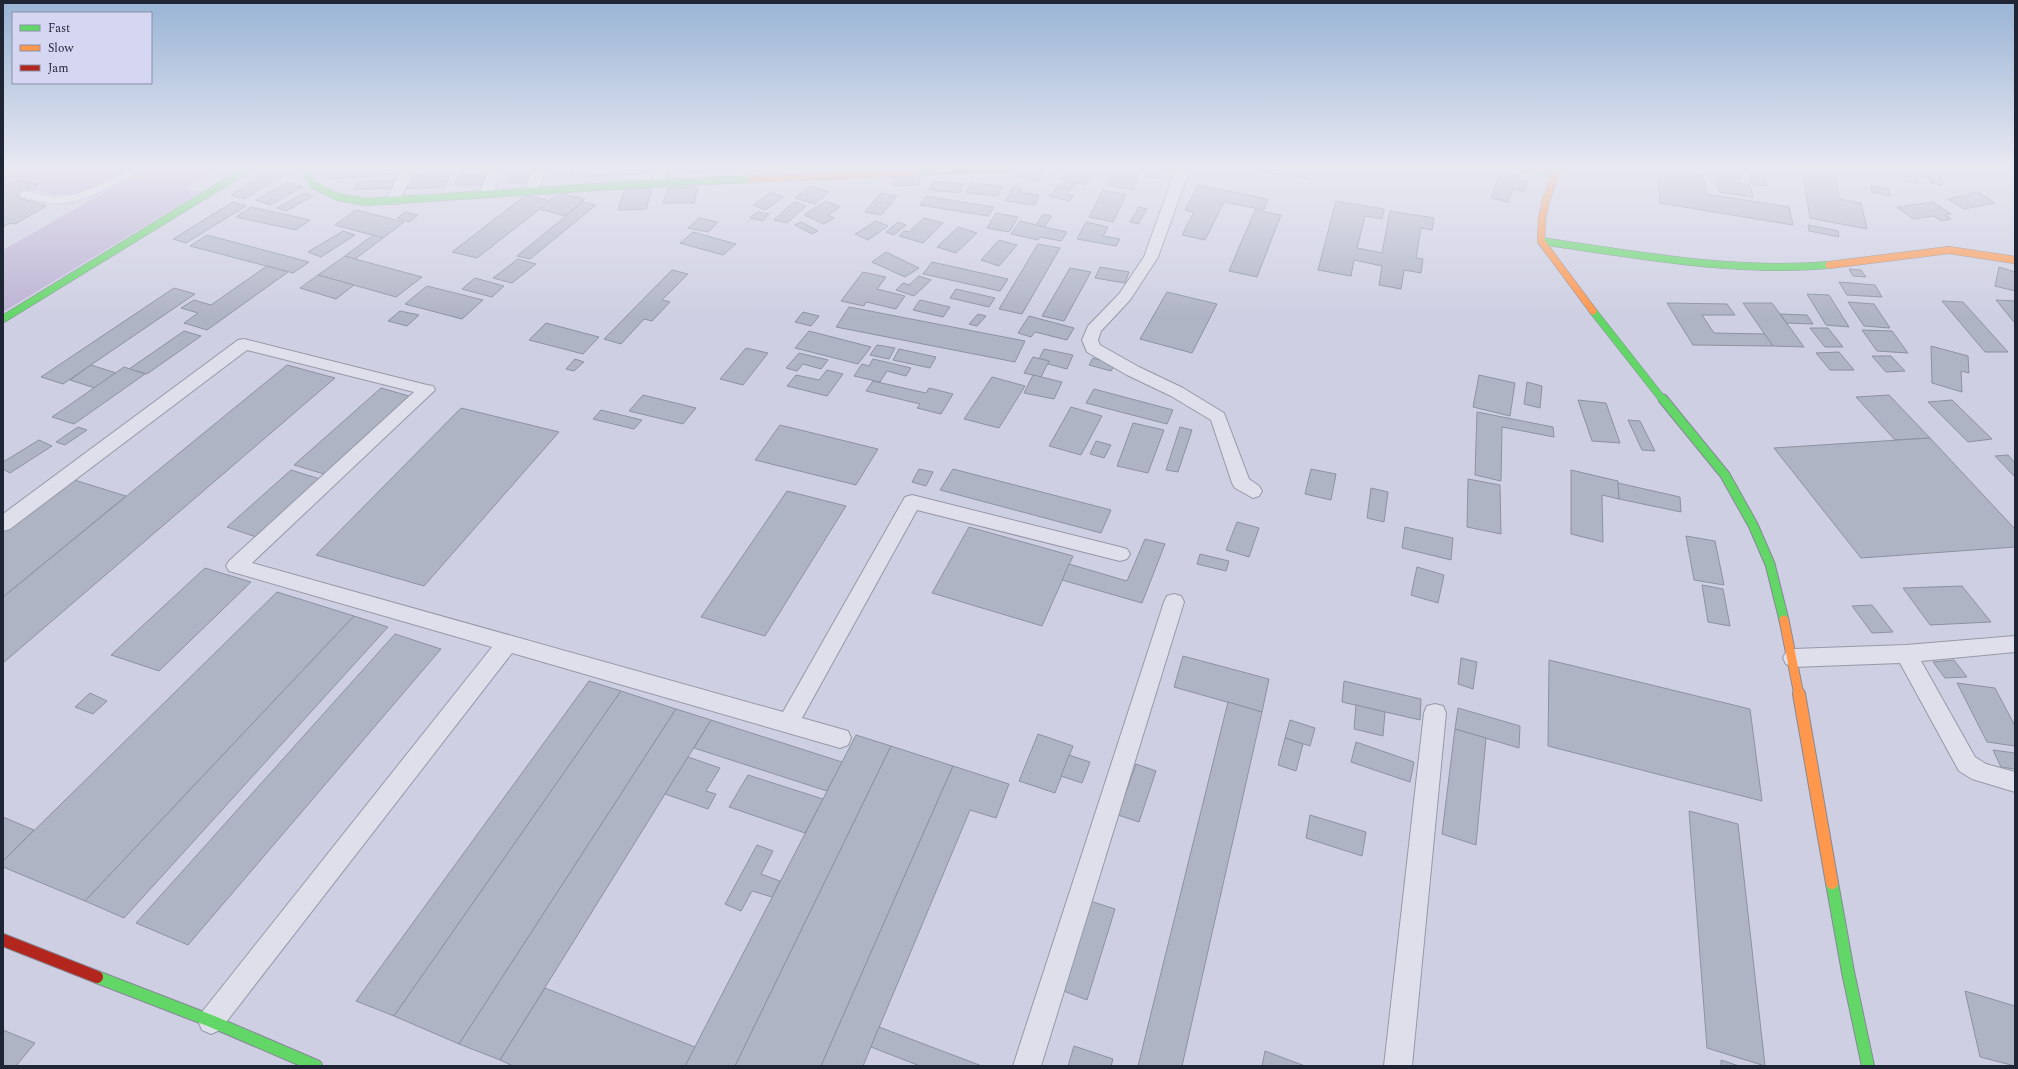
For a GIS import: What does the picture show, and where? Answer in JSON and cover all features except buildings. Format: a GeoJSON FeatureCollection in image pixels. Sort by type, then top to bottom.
{"type":"FeatureCollection","features":[{"type":"Feature","properties":{"kind":"street"},"geometry":{"type":"LineString","coordinates":[[3,319],[168,218]]}},
{"type":"Feature","properties":{"kind":"street"},"geometry":{"type":"LineString","coordinates":[[1166,218],[1151,257],[1125,297],[1094,329],[1090,340],[1093,348],[1133,371],[1177,392],[1218,417],[1241,483],[1253,491]]}},
{"type":"Feature","properties":{"kind":"street"},"geometry":{"type":"LineString","coordinates":[[1542,218],[1541,241],[1562,271],[1640,371],[1725,475],[1739,498],[1770,564],[1793,658],[1848,972],[1868,1066]]}},
{"type":"Feature","properties":{"kind":"street"},"geometry":{"type":"LineString","coordinates":[[1541,241],[1704,264],[1766,269],[1811,267],[1949,250],[2015,260]]}},
{"type":"Feature","properties":{"kind":"street"},"geometry":{"type":"LineString","coordinates":[[3,524],[244,344],[427,390],[236,566],[840,738]]}},
{"type":"Feature","properties":{"kind":"street"},"geometry":{"type":"LineString","coordinates":[[788,724],[912,502],[1120,554]]}},
{"type":"Feature","properties":{"kind":"street"},"geometry":{"type":"LineString","coordinates":[[1027,1066],[1174,602]]}},
{"type":"Feature","properties":{"kind":"street"},"geometry":{"type":"LineString","coordinates":[[211,1022],[507,644]]}},
{"type":"Feature","properties":{"kind":"street"},"geometry":{"type":"LineString","coordinates":[[1793,658],[1906,654],[2015,644]]}},
{"type":"Feature","properties":{"kind":"street"},"geometry":{"type":"LineString","coordinates":[[1906,654],[1968,764],[1980,772],[2015,782]]}},
{"type":"Feature","properties":{"kind":"street"},"geometry":{"type":"LineString","coordinates":[[1398,1066],[1435,713]]}},
{"type":"Feature","properties":{"kind":"street"},"geometry":{"type":"LineString","coordinates":[[3,940],[211,1022],[301,1063]]}},
{"type":"Feature","properties":{"kind":"shaded area"},"geometry":{"type":"Polygon","coordinates":[[[59,218],[158,218],[3,312],[3,250],[59,218]]]}},
{"type":"Feature","properties":{"kind":"traffic: fast"},"geometry":{"type":"LineString","coordinates":[[3,319],[168,218]]}},
{"type":"Feature","properties":{"kind":"traffic: fast"},"geometry":{"type":"LineString","coordinates":[[1541,241],[1721,266],[1793,268],[1829,265]]}},
{"type":"Feature","properties":{"kind":"traffic: fast"},"geometry":{"type":"LineString","coordinates":[[1593,311],[1645,378],[1725,475],[1753,525],[1770,564],[1784,620]]}},
{"type":"Feature","properties":{"kind":"traffic: fast"},"geometry":{"type":"LineString","coordinates":[[1832,883],[1848,972],[1868,1066]]}},
{"type":"Feature","properties":{"kind":"traffic: fast"},"geometry":{"type":"LineString","coordinates":[[97,977],[211,1021],[316,1066]]}},
{"type":"Feature","properties":{"kind":"traffic: slow"},"geometry":{"type":"LineString","coordinates":[[1542,218],[1541,241],[1593,311]]}},
{"type":"Feature","properties":{"kind":"traffic: slow"},"geometry":{"type":"LineString","coordinates":[[1829,265],[1949,250],[2015,260]]}},
{"type":"Feature","properties":{"kind":"traffic: slow"},"geometry":{"type":"LineString","coordinates":[[1784,620],[1793,658],[1832,883]]}},
{"type":"Feature","properties":{"kind":"traffic: jam"},"geometry":{"type":"LineString","coordinates":[[3,940],[97,977]]}}]}
